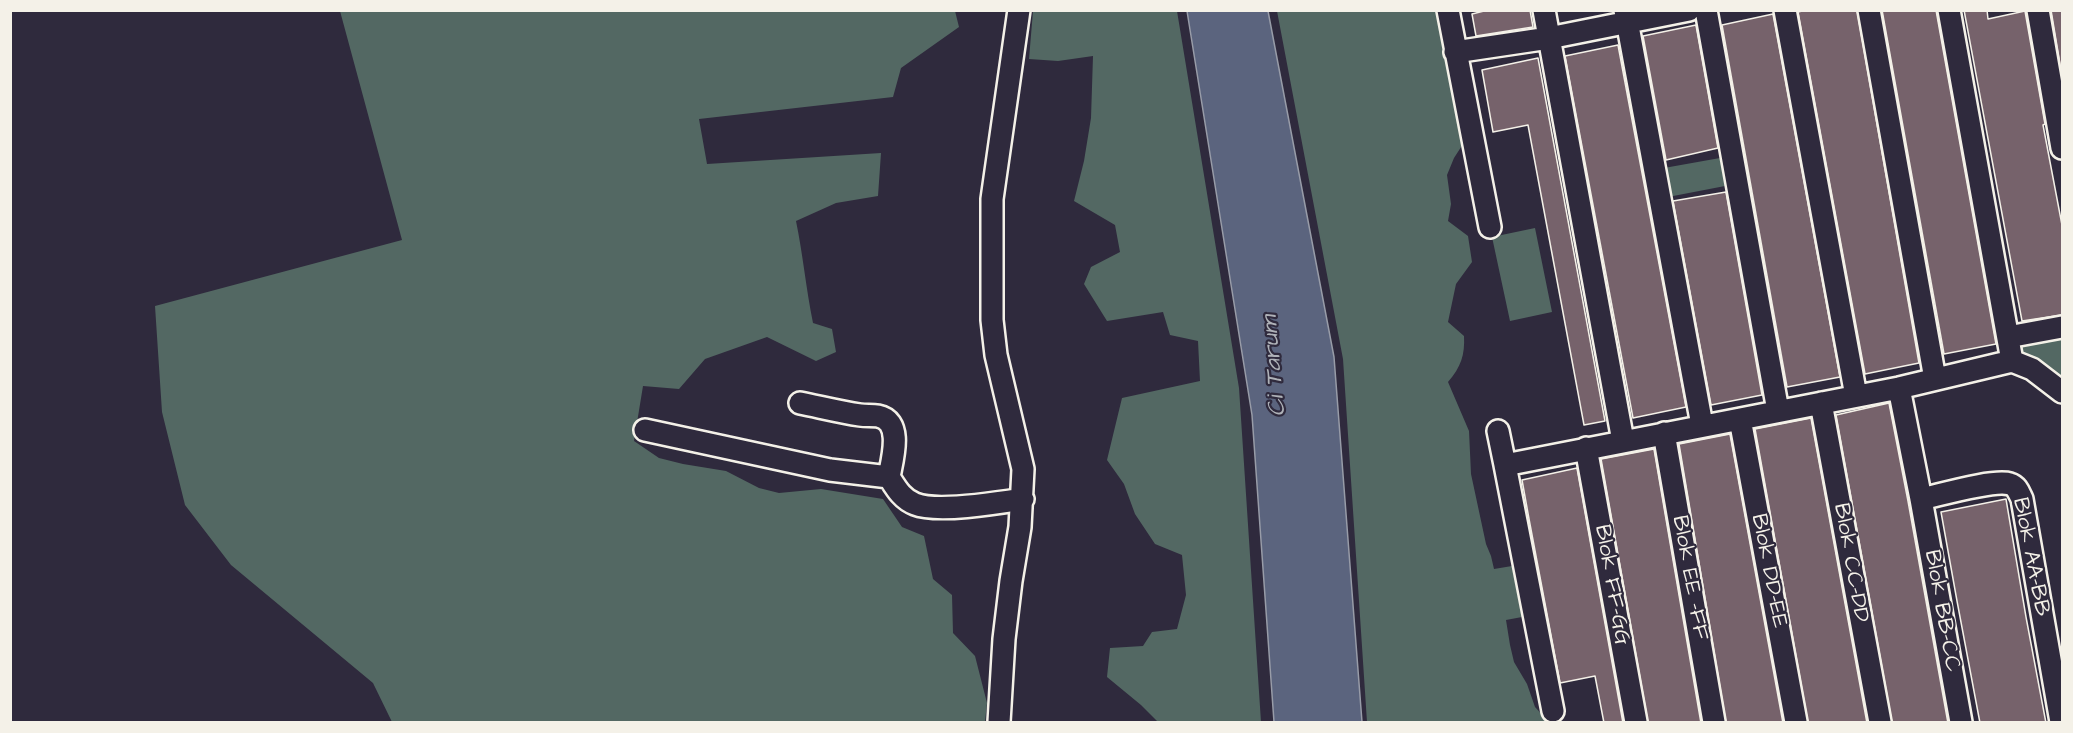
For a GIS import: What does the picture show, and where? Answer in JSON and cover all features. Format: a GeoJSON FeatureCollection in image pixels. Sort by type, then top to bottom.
{"type":"FeatureCollection","features":[{"type":"Feature","properties":{"kind":"street"},"geometry":{"type":"LineString","coordinates":[[999,723],[1005,628],[1023,499],[1021,460],[996,355],[992,291],[992,199],[1019,10]]}},
{"type":"Feature","properties":{"kind":"street"},"geometry":{"type":"LineString","coordinates":[[1448,10],[1490,227]]}},
{"type":"Feature","properties":{"kind":"street"},"geometry":{"type":"LineString","coordinates":[[1544,10],[1623,441]]}},
{"type":"Feature","properties":{"kind":"street"},"geometry":{"type":"LineString","coordinates":[[1455,52],[1549,38],[1626,16],[1689,10]]}},
{"type":"Feature","properties":{"kind":"street"},"geometry":{"type":"LineString","coordinates":[[1706,10],[1778,411]]}},
{"type":"Feature","properties":{"kind":"street"},"geometry":{"type":"LineString","coordinates":[[1785,10],[1856,396]]}},
{"type":"Feature","properties":{"kind":"street"},"geometry":{"type":"LineString","coordinates":[[1869,10],[1935,380]]}},
{"type":"Feature","properties":{"kind":"street"},"geometry":{"type":"LineString","coordinates":[[1949,10],[2012,361]]}},
{"type":"Feature","properties":{"kind":"street"},"geometry":{"type":"LineString","coordinates":[[2038,10],[2062,148]]}},
{"type":"Feature","properties":{"kind":"street"},"geometry":{"type":"LineString","coordinates":[[1626,16],[1702,425]]}},
{"type":"Feature","properties":{"kind":"street"},"geometry":{"type":"LineString","coordinates":[[2008,337],[2062,327]]}},
{"type":"Feature","properties":{"kind":"street"},"geometry":{"type":"LineString","coordinates":[[1505,465],[1935,380],[2012,361],[2032,369],[2062,392]]}},
{"type":"Feature","properties":{"kind":"street","name":"Blok BB-CC"},"geometry":{"type":"LineString","coordinates":[[1899,387],[1922,499],[1961,723]]}},
{"type":"Feature","properties":{"kind":"street"},"geometry":{"type":"LineString","coordinates":[[800,402],[860,415],[880,416],[888,421],[896,444],[889,477],[902,496],[913,503],[926,507],[998,503],[1023,499]]}},
{"type":"Feature","properties":{"kind":"street","name":"Blok CC-DD"},"geometry":{"type":"LineString","coordinates":[[1821,403],[1880,723]]}},
{"type":"Feature","properties":{"kind":"street","name":"Blok DD-EE"},"geometry":{"type":"LineString","coordinates":[[1740,418],[1796,723]]}},
{"type":"Feature","properties":{"kind":"street"},"geometry":{"type":"LineString","coordinates":[[645,430],[830,470],[889,477]]}},
{"type":"Feature","properties":{"kind":"street"},"geometry":{"type":"LineString","coordinates":[[1498,431],[1553,711]]}},
{"type":"Feature","properties":{"kind":"street","name":"Blok EE -FF"},"geometry":{"type":"LineString","coordinates":[[1664,433],[1714,723]]}},
{"type":"Feature","properties":{"kind":"street","name":"Blok FF-GG"},"geometry":{"type":"LineString","coordinates":[[1586,448],[1636,723]]}},
{"type":"Feature","properties":{"kind":"street","name":"Blok AA-BB"},"geometry":{"type":"LineString","coordinates":[[1922,499],[1994,484],[2010,484],[2017,488],[2022,499],[2061,723]]}},
{"type":"Feature","properties":{"kind":"green space"},"geometry":{"type":"Polygon","coordinates":[[[340,11],[955,11],[959,27],[901,68],[893,97],[699,119],[707,164],[881,153],[878,196],[836,203],[796,221],[813,323],[832,329],[836,352],[816,361],[767,337],[705,359],[679,389],[643,386],[634,441],[659,458],[726,471],[759,488],[779,493],[821,489],[883,499],[902,527],[924,536],[933,579],[952,595],[953,633],[975,656],[987,703],[985,722],[392,722],[373,683],[231,565],[185,505],[162,412],[155,306],[402,240],[340,11]]]}},
{"type":"Feature","properties":{"kind":"green space"},"geometry":{"type":"Polygon","coordinates":[[[1033,11],[1177,11],[1239,388],[1261,722],[1158,722],[1107,677],[1110,648],[1143,646],[1152,632],[1177,629],[1186,595],[1182,555],[1155,544],[1135,514],[1124,484],[1107,460],[1122,398],[1200,381],[1198,341],[1170,335],[1163,312],[1107,321],[1084,284],[1091,267],[1120,252],[1115,225],[1074,201],[1091,118],[1093,56],[1058,61],[1029,59],[1033,11]]]}},
{"type":"Feature","properties":{"kind":"green space"},"geometry":{"type":"Polygon","coordinates":[[[1277,11],[1438,11],[1463,144],[1447,175],[1451,204],[1448,221],[1468,236],[1472,262],[1456,284],[1448,322],[1464,336],[1464,343],[1461,360],[1448,382],[1469,431],[1471,474],[1486,544],[1494,569],[1512,566],[1522,617],[1506,620],[1514,662],[1527,684],[1535,707],[1548,721],[1568,722],[1367,722],[1343,359],[1277,11]]]}},
{"type":"Feature","properties":{"kind":"green space"},"geometry":{"type":"Polygon","coordinates":[[[1720,158],[1725,186],[1668,197],[1664,168],[1720,158]]]}},
{"type":"Feature","properties":{"kind":"green space"},"geometry":{"type":"Polygon","coordinates":[[[1535,228],[1552,312],[1510,321],[1492,237],[1535,228]]]}},
{"type":"Feature","properties":{"kind":"green space"},"geometry":{"type":"Polygon","coordinates":[[[2062,327],[2062,392],[2032,369],[2008,337],[2062,327]]]}},
{"type":"Feature","properties":{"kind":"water","name":"Ci Tarum"},"geometry":{"type":"Polygon","coordinates":[[[1187,11],[1268,11],[1334,357],[1362,722],[1274,722],[1252,415],[1187,11]]]}},
{"type":"Feature","properties":{"kind":"building"},"geometry":{"type":"Polygon","coordinates":[[[1488,10],[1530,10],[1533,27],[1476,36],[1472,14],[1488,10]]]}},
{"type":"Feature","properties":{"kind":"building"},"geometry":{"type":"Polygon","coordinates":[[[1857,10],[1919,363],[1865,374],[1798,12],[1857,10]]]}},
{"type":"Feature","properties":{"kind":"building"},"geometry":{"type":"Polygon","coordinates":[[[1882,10],[1936,10],[1996,344],[1944,354],[1882,10]]]}},
{"type":"Feature","properties":{"kind":"building"},"geometry":{"type":"Polygon","coordinates":[[[1964,10],[1987,10],[1988,19],[2025,11],[2062,225],[2062,315],[2022,321],[1964,10]]]}},
{"type":"Feature","properties":{"kind":"building"},"geometry":{"type":"Polygon","coordinates":[[[2051,10],[2062,10],[2062,76],[2051,10]]]}},
{"type":"Feature","properties":{"kind":"building"},"geometry":{"type":"Polygon","coordinates":[[[1773,14],[1840,377],[1787,387],[1722,25],[1773,14]]]}},
{"type":"Feature","properties":{"kind":"building"},"geometry":{"type":"Polygon","coordinates":[[[1696,25],[1718,148],[1666,160],[1643,36],[1696,25]]]}},
{"type":"Feature","properties":{"kind":"building"},"geometry":{"type":"Polygon","coordinates":[[[1618,45],[1686,407],[1633,418],[1565,56],[1618,45]]]}},
{"type":"Feature","properties":{"kind":"building"},"geometry":{"type":"Polygon","coordinates":[[[1538,58],[1605,421],[1584,425],[1528,125],[1493,132],[1482,70],[1538,58]]]}},
{"type":"Feature","properties":{"kind":"building"},"geometry":{"type":"Polygon","coordinates":[[[1726,192],[1762,395],[1711,405],[1673,201],[1726,192]]]}},
{"type":"Feature","properties":{"kind":"building"},"geometry":{"type":"Polygon","coordinates":[[[1889,403],[1948,723],[1892,723],[1836,415],[1889,403]]]}},
{"type":"Feature","properties":{"kind":"building"},"geometry":{"type":"Polygon","coordinates":[[[1811,418],[1867,723],[1808,723],[1755,429],[1811,418]]]}},
{"type":"Feature","properties":{"kind":"building"},"geometry":{"type":"Polygon","coordinates":[[[1730,434],[1783,723],[1726,723],[1679,444],[1730,434]]]}},
{"type":"Feature","properties":{"kind":"building"},"geometry":{"type":"Polygon","coordinates":[[[1654,449],[1701,723],[1648,723],[1601,459],[1654,449]]]}},
{"type":"Feature","properties":{"kind":"building"},"geometry":{"type":"Polygon","coordinates":[[[1577,468],[1623,723],[1604,723],[1595,676],[1560,683],[1529,519],[1522,480],[1577,468]]]}},
{"type":"Feature","properties":{"kind":"building"},"geometry":{"type":"Polygon","coordinates":[[[2006,499],[2046,723],[1980,723],[1941,512],[2006,499]]]}}]}
